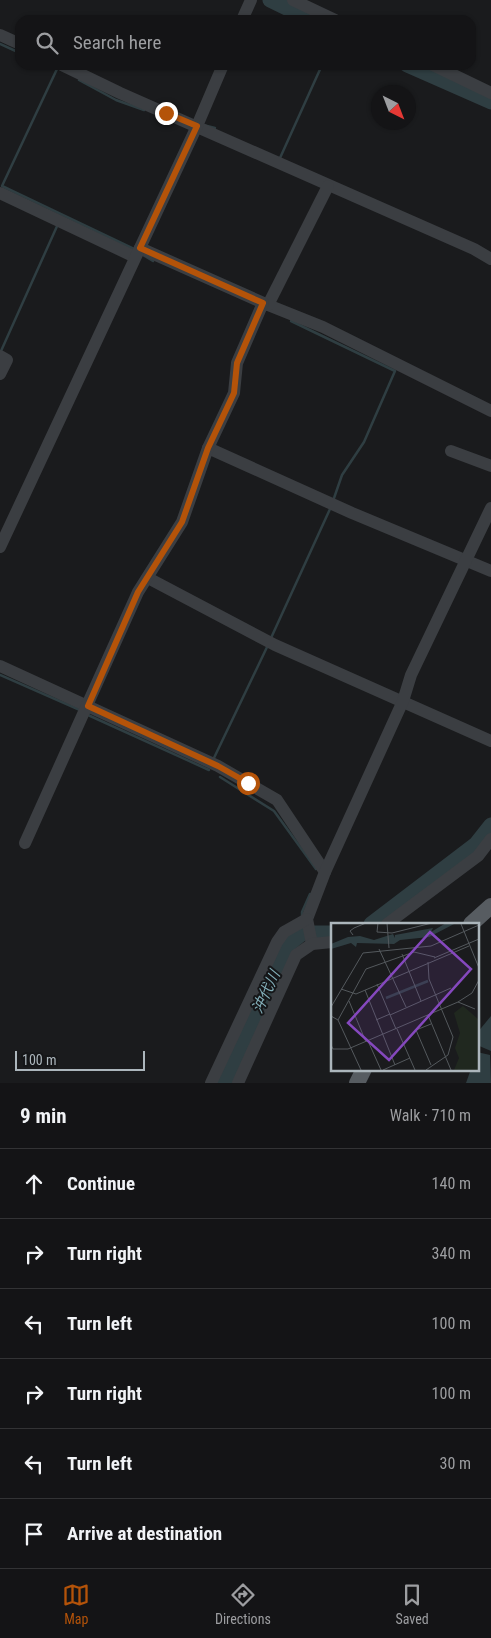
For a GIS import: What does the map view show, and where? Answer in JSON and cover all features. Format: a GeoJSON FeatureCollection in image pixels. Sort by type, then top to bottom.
{"type":"FeatureCollection","features":[{"type":"Feature","properties":{"kind":"main road"},"geometry":{"type":"LineString","coordinates":[[472,923],[491,906]]}},
{"type":"Feature","properties":{"kind":"main road"},"geometry":{"type":"LineString","coordinates":[[358,1083],[364,1070]]}},
{"type":"Feature","properties":{"kind":"street"},"geometry":{"type":"LineString","coordinates":[[244,15],[250,0]]}},
{"type":"Feature","properties":{"kind":"street"},"geometry":{"type":"LineString","coordinates":[[293,0],[324,15]]}},
{"type":"Feature","properties":{"kind":"street"},"geometry":{"type":"LineString","coordinates":[[0,35],[15,42]]}},
{"type":"Feature","properties":{"kind":"street"},"geometry":{"type":"LineString","coordinates":[[72,70],[328,186],[474,249],[491,259]]}},
{"type":"Feature","properties":{"kind":"street"},"geometry":{"type":"LineString","coordinates":[[0,547],[5,524],[138,253],[221,70]]}},
{"type":"Feature","properties":{"kind":"street"},"geometry":{"type":"LineString","coordinates":[[444,70],[491,92]]}},
{"type":"Feature","properties":{"kind":"street"},"geometry":{"type":"LineString","coordinates":[[25,843],[138,592],[182,522],[208,448],[234,393],[237,363],[265,304],[328,186]]}},
{"type":"Feature","properties":{"kind":"street"},"geometry":{"type":"LineString","coordinates":[[0,193],[138,253],[323,327],[491,411]]}},
{"type":"Feature","properties":{"kind":"street"},"geometry":{"type":"LineString","coordinates":[[0,356],[7,360],[0,374]]}},
{"type":"Feature","properties":{"kind":"street"},"geometry":{"type":"LineString","coordinates":[[208,448],[352,513],[468,560],[491,572]]}},
{"type":"Feature","properties":{"kind":"street"},"geometry":{"type":"LineString","coordinates":[[451,451],[491,466]]}},
{"type":"Feature","properties":{"kind":"street"},"geometry":{"type":"LineString","coordinates":[[312,944],[307,918],[325,872],[403,701],[411,675],[468,560],[491,508]]}},
{"type":"Feature","properties":{"kind":"street"},"geometry":{"type":"LineString","coordinates":[[148,578],[276,645],[491,741]]}},
{"type":"Feature","properties":{"kind":"street"},"geometry":{"type":"LineString","coordinates":[[0,666],[218,766],[277,800],[325,872]]}},
{"type":"Feature","properties":{"kind":"street"},"geometry":{"type":"LineString","coordinates":[[388,923],[478,856],[491,839]]}},
{"type":"Feature","properties":{"kind":"street"},"geometry":{"type":"LineString","coordinates":[[211,1083],[276,942],[284,932],[307,918]]}},
{"type":"Feature","properties":{"kind":"street"},"geometry":{"type":"LineString","coordinates":[[238,1083],[296,955],[312,944],[331,942]]}},
{"type":"Feature","properties":{"kind":"shaded area"},"geometry":{"type":"Polygon","coordinates":[[[491,1016],[491,1051],[478,1045],[478,1032],[491,1016]]]}},
{"type":"Feature","properties":{"kind":"shaded area"},"geometry":{"type":"Polygon","coordinates":[[[478,1052],[490,1055],[491,1083],[466,1083],[471,1070],[478,1070],[478,1052]]]}},
{"type":"Feature","properties":{"kind":"waterway","name":"沖代川"},"geometry":{"type":"LineString","coordinates":[[270,0],[301,15]]}},
{"type":"Feature","properties":{"kind":"waterway"},"geometry":{"type":"LineString","coordinates":[[0,44],[15,51]]}},
{"type":"Feature","properties":{"kind":"waterway"},"geometry":{"type":"LineString","coordinates":[[57,70],[2,186],[134,249]]}},
{"type":"Feature","properties":{"kind":"waterway"},"geometry":{"type":"LineString","coordinates":[[279,158],[320,70]]}},
{"type":"Feature","properties":{"kind":"waterway","name":"沖代川"},"geometry":{"type":"LineString","coordinates":[[418,70],[491,102]]}},
{"type":"Feature","properties":{"kind":"waterway"},"geometry":{"type":"LineString","coordinates":[[79,80],[116,100],[144,110]]}},
{"type":"Feature","properties":{"kind":"waterway"},"geometry":{"type":"LineString","coordinates":[[203,125],[215,128]]}},
{"type":"Feature","properties":{"kind":"waterway"},"geometry":{"type":"LineString","coordinates":[[1,351],[58,224]]}},
{"type":"Feature","properties":{"kind":"waterway"},"geometry":{"type":"LineString","coordinates":[[143,255],[153,261]]}},
{"type":"Feature","properties":{"kind":"waterway"},"geometry":{"type":"LineString","coordinates":[[291,321],[395,371],[364,442],[342,475],[333,501]]}},
{"type":"Feature","properties":{"kind":"waterway"},"geometry":{"type":"LineString","coordinates":[[271,638],[330,509]]}},
{"type":"Feature","properties":{"kind":"waterway"},"geometry":{"type":"LineString","coordinates":[[213,760],[268,645]]}},
{"type":"Feature","properties":{"kind":"waterway"},"geometry":{"type":"LineString","coordinates":[[0,675],[80,710]]}},
{"type":"Feature","properties":{"kind":"waterway"},"geometry":{"type":"LineString","coordinates":[[88,715],[209,770]]}},
{"type":"Feature","properties":{"kind":"waterway"},"geometry":{"type":"LineString","coordinates":[[220,777],[274,811],[316,869]]}},
{"type":"Feature","properties":{"kind":"waterway","name":"沖代川"},"geometry":{"type":"LineString","coordinates":[[372,923],[476,844],[491,825]]}},
{"type":"Feature","properties":{"kind":"waterway"},"geometry":{"type":"LineString","coordinates":[[302,917],[302,912],[310,894]]}},
{"type":"Feature","properties":{"kind":"waterway","name":"沖代川"},"geometry":{"type":"LineString","coordinates":[[224,1083],[288,945],[303,933],[331,933]]}},
{"type":"Feature","properties":{"kind":"route"},"geometry":{"type":"LineString","coordinates":[[166,113],[197,126],[140,248],[263,303],[237,363],[234,393],[208,448],[182,522],[138,592],[88,706],[218,766],[248,783]]}}]}
